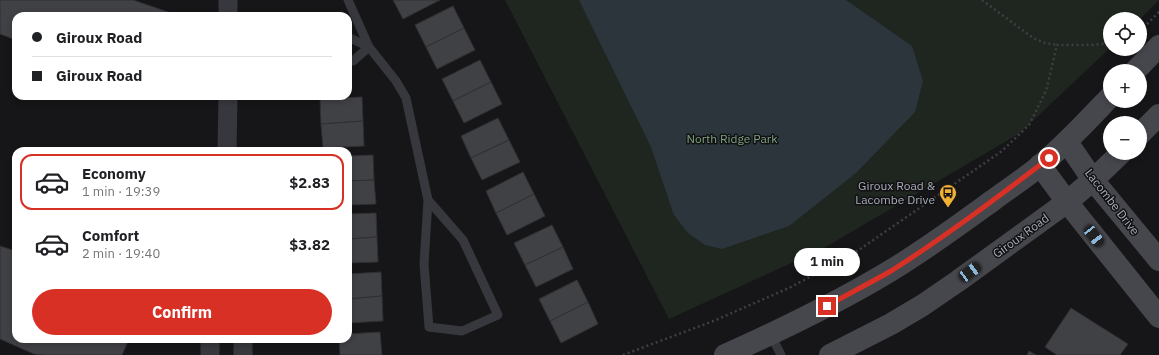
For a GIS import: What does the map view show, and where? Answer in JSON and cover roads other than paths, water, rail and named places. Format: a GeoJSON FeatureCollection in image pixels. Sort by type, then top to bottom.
{"type":"FeatureCollection","features":[{"type":"Feature","properties":{"kind":"main road"},"geometry":{"type":"LineString","coordinates":[[1142,64],[1159,46]]}},
{"type":"Feature","properties":{"kind":"main road"},"geometry":{"type":"LineString","coordinates":[[725,355],[771,334],[890,271],[961,224],[1040,165],[1067,142],[1103,104]]}},
{"type":"Feature","properties":{"kind":"main road"},"geometry":{"type":"LineString","coordinates":[[1147,127],[1159,115]]}},
{"type":"Feature","properties":{"kind":"main road","name":"Lacombe Drive"},"geometry":{"type":"LineString","coordinates":[[1067,142],[1094,180],[1159,260]]}},
{"type":"Feature","properties":{"kind":"main road","name":"Giroux Road"},"geometry":{"type":"LineString","coordinates":[[830,355],[891,324],[923,305],[958,281],[1067,202],[1094,180],[1113,160]]}},
{"type":"Feature","properties":{"kind":"main road"},"geometry":{"type":"LineString","coordinates":[[1040,165],[1067,202],[1159,317]]}},
{"type":"Feature","properties":{"kind":"street"},"geometry":{"type":"LineString","coordinates":[[228,0],[228,12]]}},
{"type":"Feature","properties":{"kind":"street"},"geometry":{"type":"LineString","coordinates":[[227,147],[228,100]]}},
{"type":"Feature","properties":{"kind":"street"},"geometry":{"type":"LineString","coordinates":[[210,343],[210,355]]}},
{"type":"Feature","properties":{"kind":"street"},"geometry":{"type":"LineString","coordinates":[[243,343],[243,355]]}},
{"type":"Feature","properties":{"kind":"lane"},"geometry":{"type":"LineString","coordinates":[[348,0],[369,47],[396,81],[406,98],[428,200],[424,264],[429,327],[462,331],[498,315],[463,240],[428,200]]}},
{"type":"Feature","properties":{"kind":"lane"},"geometry":{"type":"LineString","coordinates":[[352,39],[369,47]]}},
{"type":"Feature","properties":{"kind":"lane"},"geometry":{"type":"LineString","coordinates":[[352,61],[369,47]]}},
{"type":"Feature","properties":{"kind":"lane"},"geometry":{"type":"LineString","coordinates":[[771,334],[781,355]]}},
{"type":"Feature","properties":{"kind":"place","name":"Giroux Road & Lacombe Drive"},"geometry":{"type":"Point","coordinates":[948,208]}},
{"type":"Feature","properties":{"kind":"park label","name":"North Ridge Park"},"geometry":{"type":"Point","coordinates":[732,139]}}]}
